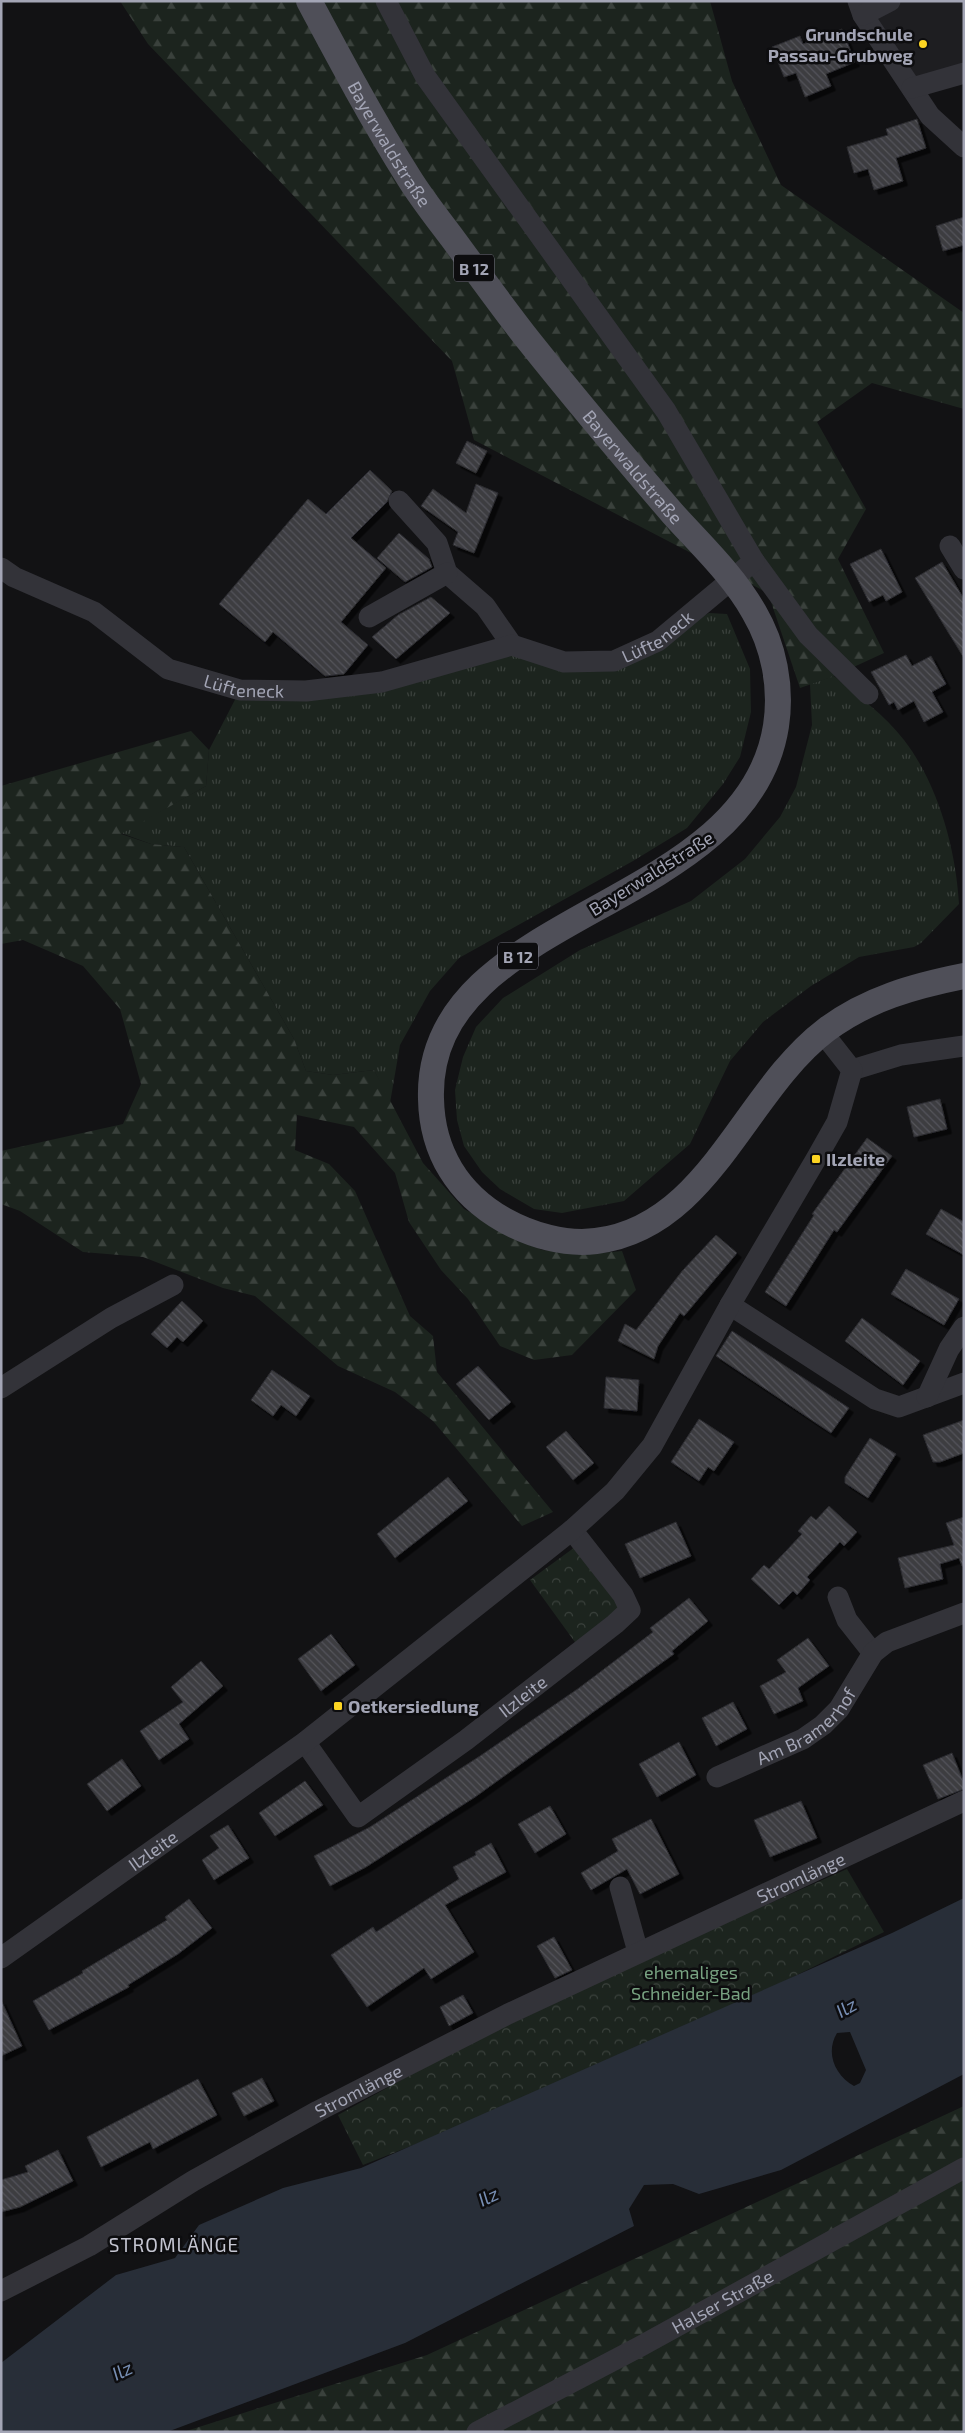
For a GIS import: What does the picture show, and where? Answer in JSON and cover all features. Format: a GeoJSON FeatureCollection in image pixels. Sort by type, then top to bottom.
{"type":"FeatureCollection","features":[{"type":"Feature","properties":{"kind":"main road","name":"Bayerwaldstraße"},"geometry":{"type":"LineString","coordinates":[[309,1],[410,180],[474,269],[548,363],[672,512],[733,580],[764,630],[777,679],[776,727],[762,770],[738,808],[721,828],[636,887],[529,948],[475,990],[458,1009],[442,1039],[434,1066],[430,1093],[437,1144],[448,1168],[462,1187],[490,1212],[511,1224],[536,1234],[580,1243],[629,1235],[671,1211],[695,1188],[787,1070],[822,1033],[856,1010],[884,997],[926,984],[964,976]]}},
{"type":"Feature","properties":{"kind":"street"},"geometry":{"type":"LineString","coordinates":[[386,1],[425,76],[666,411],[754,561],[808,635],[868,694]]}},
{"type":"Feature","properties":{"kind":"street"},"geometry":{"type":"LineString","coordinates":[[890,1],[861,8],[930,116],[964,147]]}},
{"type":"Feature","properties":{"kind":"street"},"geometry":{"type":"LineString","coordinates":[[912,88],[964,73]]}},
{"type":"Feature","properties":{"kind":"street"},"geometry":{"type":"LineString","coordinates":[[399,501],[437,544],[447,574],[485,606],[512,645]]}},
{"type":"Feature","properties":{"kind":"street"},"geometry":{"type":"LineString","coordinates":[[950,546],[964,569]]}},
{"type":"Feature","properties":{"kind":"street","name":"Lüfteneck"},"geometry":{"type":"LineString","coordinates":[[1,568],[30,584],[94,612],[168,669],[240,690],[306,691],[382,682],[512,645],[564,662],[614,661],[658,641],[754,561]]}},
{"type":"Feature","properties":{"kind":"street"},"geometry":{"type":"LineString","coordinates":[[369,617],[447,574]]}},
{"type":"Feature","properties":{"kind":"street"},"geometry":{"type":"LineString","coordinates":[[822,1033],[852,1070],[901,1055],[964,1046]]}},
{"type":"Feature","properties":{"kind":"street","name":"Ilzleite"},"geometry":{"type":"LineString","coordinates":[[1,1958],[305,1742],[572,1530],[615,1490],[652,1446],[730,1305],[837,1122],[852,1070]]}},
{"type":"Feature","properties":{"kind":"street"},"geometry":{"type":"LineString","coordinates":[[1,1388],[111,1318],[172,1285]]}},
{"type":"Feature","properties":{"kind":"street"},"geometry":{"type":"LineString","coordinates":[[730,1305],[875,1399],[899,1407],[964,1384]]}},
{"type":"Feature","properties":{"kind":"street"},"geometry":{"type":"LineString","coordinates":[[927,1397],[949,1349],[964,1327]]}},
{"type":"Feature","properties":{"kind":"street","name":"Ilzleite"},"geometry":{"type":"LineString","coordinates":[[305,1742],[358,1817],[466,1740],[615,1624],[630,1610],[623,1595],[572,1530]]}},
{"type":"Feature","properties":{"kind":"street"},"geometry":{"type":"LineString","coordinates":[[838,1597],[847,1620],[873,1653]]}},
{"type":"Feature","properties":{"kind":"street","name":"Am Bramerhof"},"geometry":{"type":"LineString","coordinates":[[718,1777],[803,1739],[822,1725],[839,1709],[873,1653],[888,1642],[964,1612]]}},
{"type":"Feature","properties":{"kind":"street","name":"Stromlänge"},"geometry":{"type":"LineString","coordinates":[[1,2291],[89,2246],[193,2181],[318,2111],[508,2014],[964,1801]]}},
{"type":"Feature","properties":{"kind":"street"},"geometry":{"type":"LineString","coordinates":[[620,1888],[638,1952]]}},
{"type":"Feature","properties":{"kind":"street","name":"Halser Straße"},"geometry":{"type":"LineString","coordinates":[[477,2432],[641,2346],[964,2168]]}},
{"type":"Feature","properties":{"kind":"shaded area","name":"Grundschule Passau-Grubweg"},"geometry":{"type":"Polygon","coordinates":[[[858,1],[964,1],[964,72],[913,87],[858,1]]]}},
{"type":"Feature","properties":{"kind":"green space"},"geometry":{"type":"Polygon","coordinates":[[[120,1],[710,1],[732,81],[781,185],[964,313],[964,409],[872,383],[817,422],[866,509],[838,559],[884,653],[832,677],[800,688],[768,593],[474,440],[452,361],[148,44],[120,1]]]}},
{"type":"Feature","properties":{"kind":"green space"},"geometry":{"type":"Polygon","coordinates":[[[709,613],[727,614],[750,669],[751,712],[740,757],[723,784],[687,828],[633,861],[459,958],[430,991],[400,1045],[390,1103],[374,1070],[333,1075],[306,1071],[294,1039],[184,847],[151,844],[121,833],[206,786],[209,750],[240,690],[306,691],[512,645],[614,661],[709,613]]]}},
{"type":"Feature","properties":{"kind":"green space"},"geometry":{"type":"Polygon","coordinates":[[[834,676],[871,706],[897,731],[927,776],[936,797],[949,840],[954,861],[959,904],[921,943],[914,947],[859,957],[811,986],[763,1022],[730,1061],[690,1144],[624,1201],[562,1213],[534,1209],[500,1189],[482,1172],[464,1146],[457,1120],[455,1090],[463,1057],[476,1027],[503,998],[580,950],[691,901],[745,859],[780,817],[796,787],[812,725],[810,684],[834,676]]]}},
{"type":"Feature","properties":{"kind":"green space"},"geometry":{"type":"Polygon","coordinates":[[[191,731],[209,750],[206,786],[121,834],[151,844],[184,847],[294,1039],[306,1071],[333,1075],[374,1070],[423,1163],[464,1209],[542,1250],[590,1254],[622,1251],[636,1290],[572,1355],[534,1360],[500,1346],[468,1299],[441,1270],[409,1222],[395,1173],[354,1127],[297,1115],[295,1150],[329,1164],[355,1191],[410,1316],[433,1336],[437,1372],[553,1512],[522,1526],[433,1421],[395,1392],[338,1366],[255,1296],[223,1288],[143,1257],[83,1252],[20,1211],[1,1204],[1,1151],[123,1124],[141,1084],[120,1009],[83,966],[23,940],[1,944],[1,786],[191,731]]]}},
{"type":"Feature","properties":{"kind":"green space"},"geometry":{"type":"Polygon","coordinates":[[[575,1547],[623,1612],[577,1645],[530,1580],[575,1547]]]}},
{"type":"Feature","properties":{"kind":"green space","name":"ehemaliges Schneider-Bad"},"geometry":{"type":"Polygon","coordinates":[[[847,1869],[884,1932],[716,2015],[545,2093],[363,2165],[338,2115],[461,2047],[716,1927],[847,1869]]]}},
{"type":"Feature","properties":{"kind":"green space"},"geometry":{"type":"Polygon","coordinates":[[[964,2106],[964,2432],[183,2432],[427,2355],[964,2106]]]}},
{"type":"Feature","properties":{"kind":"water","name":"Ilz"},"geometry":{"type":"Polygon","coordinates":[[[964,1898],[964,2074],[781,2170],[699,2194],[673,2184],[644,2185],[629,2209],[634,2226],[405,2343],[167,2432],[1,2432],[1,2363],[116,2275],[175,2258],[199,2225],[283,2188],[361,2168],[892,1933],[964,1898]],[[850,2032],[837,2033],[832,2048],[832,2056],[837,2070],[854,2086],[860,2083],[866,2070],[850,2032]]]}},
{"type":"Feature","properties":{"kind":"building"},"geometry":{"type":"Polygon","coordinates":[[[842,29],[855,62],[826,74],[831,86],[805,97],[796,73],[784,77],[772,47],[800,36],[803,44],[842,29]]]}},
{"type":"Feature","properties":{"kind":"building"},"geometry":{"type":"Polygon","coordinates":[[[917,119],[926,148],[896,158],[903,181],[874,190],[868,169],[854,173],[847,147],[888,135],[886,129],[917,119]]]}},
{"type":"Feature","properties":{"kind":"building"},"geometry":{"type":"Polygon","coordinates":[[[964,217],[964,245],[943,251],[936,226],[964,217]]]}},
{"type":"Feature","properties":{"kind":"building"},"geometry":{"type":"Polygon","coordinates":[[[467,441],[487,451],[476,473],[456,463],[467,441]]]}},
{"type":"Feature","properties":{"kind":"building"},"geometry":{"type":"Polygon","coordinates":[[[370,470],[392,491],[387,502],[351,538],[386,568],[341,622],[368,645],[344,674],[325,676],[273,632],[265,642],[219,604],[308,499],[326,514],[370,470]]]}},
{"type":"Feature","properties":{"kind":"building"},"geometry":{"type":"Polygon","coordinates":[[[476,484],[498,493],[474,553],[453,545],[458,532],[421,506],[433,489],[466,513],[476,484]]]}},
{"type":"Feature","properties":{"kind":"building"},"geometry":{"type":"Polygon","coordinates":[[[399,533],[429,559],[432,567],[405,582],[377,558],[399,533]]]}},
{"type":"Feature","properties":{"kind":"building"},"geometry":{"type":"Polygon","coordinates":[[[881,549],[902,592],[886,601],[883,595],[869,602],[850,564],[881,549]]]}},
{"type":"Feature","properties":{"kind":"building"},"geometry":{"type":"Polygon","coordinates":[[[942,562],[964,599],[964,658],[915,578],[942,562]]]}},
{"type":"Feature","properties":{"kind":"building"},"geometry":{"type":"Polygon","coordinates":[[[431,597],[450,613],[396,659],[372,637],[398,615],[431,597]]]}},
{"type":"Feature","properties":{"kind":"building"},"geometry":{"type":"Polygon","coordinates":[[[906,655],[912,666],[931,656],[946,684],[932,692],[943,712],[924,722],[914,701],[898,710],[894,702],[889,705],[871,672],[906,655]]]}},
{"type":"Feature","properties":{"kind":"building"},"geometry":{"type":"Polygon","coordinates":[[[940,1099],[947,1129],[914,1137],[907,1107],[940,1099]]]}},
{"type":"Feature","properties":{"kind":"building"},"geometry":{"type":"Polygon","coordinates":[[[867,1138],[892,1156],[837,1232],[834,1230],[786,1306],[765,1292],[814,1215],[812,1214],[867,1138]]]}},
{"type":"Feature","properties":{"kind":"building"},"geometry":{"type":"Polygon","coordinates":[[[941,1209],[964,1222],[964,1255],[926,1234],[941,1209]]]}},
{"type":"Feature","properties":{"kind":"building"},"geometry":{"type":"Polygon","coordinates":[[[716,1235],[737,1253],[684,1316],[680,1313],[658,1346],[654,1359],[618,1341],[625,1324],[636,1330],[683,1270],[716,1235]]]}},
{"type":"Feature","properties":{"kind":"building"},"geometry":{"type":"Polygon","coordinates":[[[906,1269],[959,1299],[944,1325],[891,1294],[906,1269]]]}},
{"type":"Feature","properties":{"kind":"building"},"geometry":{"type":"Polygon","coordinates":[[[182,1301],[203,1321],[183,1342],[177,1337],[167,1348],[151,1334],[182,1301]]]}},
{"type":"Feature","properties":{"kind":"building"},"geometry":{"type":"Polygon","coordinates":[[[862,1318],[920,1361],[903,1385],[845,1341],[862,1318]]]}},
{"type":"Feature","properties":{"kind":"building"},"geometry":{"type":"Polygon","coordinates":[[[732,1331],[849,1408],[831,1433],[716,1356],[732,1331]]]}},
{"type":"Feature","properties":{"kind":"building"},"geometry":{"type":"Polygon","coordinates":[[[478,1366],[511,1402],[489,1420],[456,1384],[478,1366]]]}},
{"type":"Feature","properties":{"kind":"building"},"geometry":{"type":"Polygon","coordinates":[[[272,1370],[310,1396],[296,1416],[281,1405],[273,1416],[251,1400],[272,1370]]]}},
{"type":"Feature","properties":{"kind":"building"},"geometry":{"type":"Polygon","coordinates":[[[606,1377],[639,1380],[637,1411],[604,1408],[606,1377]]]}},
{"type":"Feature","properties":{"kind":"building"},"geometry":{"type":"Polygon","coordinates":[[[699,1419],[734,1442],[714,1471],[708,1467],[699,1481],[671,1462],[699,1419]]]}},
{"type":"Feature","properties":{"kind":"building"},"geometry":{"type":"Polygon","coordinates":[[[964,1420],[964,1453],[940,1462],[933,1462],[923,1435],[964,1420]]]}},
{"type":"Feature","properties":{"kind":"building"},"geometry":{"type":"Polygon","coordinates":[[[566,1431],[594,1463],[573,1480],[546,1447],[566,1431]]]}},
{"type":"Feature","properties":{"kind":"building"},"geometry":{"type":"Polygon","coordinates":[[[870,1438],[896,1454],[868,1498],[845,1483],[845,1477],[870,1438]]]}},
{"type":"Feature","properties":{"kind":"building"},"geometry":{"type":"Polygon","coordinates":[[[448,1477],[468,1501],[395,1558],[377,1534],[448,1477]]]}},
{"type":"Feature","properties":{"kind":"building"},"geometry":{"type":"Polygon","coordinates":[[[829,1506],[857,1532],[844,1546],[840,1542],[807,1577],[810,1580],[797,1595],[793,1591],[779,1605],[751,1579],[764,1565],[769,1569],[802,1534],[798,1531],[811,1516],[816,1520],[829,1506]]]}},
{"type":"Feature","properties":{"kind":"building"},"geometry":{"type":"Polygon","coordinates":[[[964,1517],[964,1566],[962,1566],[959,1558],[940,1564],[943,1579],[905,1588],[898,1558],[954,1545],[946,1523],[964,1517]]]}},
{"type":"Feature","properties":{"kind":"building"},"geometry":{"type":"Polygon","coordinates":[[[676,1522],[691,1556],[640,1578],[625,1544],[676,1522]]]}},
{"type":"Feature","properties":{"kind":"building"},"geometry":{"type":"Polygon","coordinates":[[[689,1598],[708,1621],[672,1651],[674,1654],[475,1797],[366,1867],[330,1886],[314,1856],[370,1827],[480,1756],[579,1688],[653,1632],[650,1628],[689,1598]]]}},
{"type":"Feature","properties":{"kind":"building"},"geometry":{"type":"Polygon","coordinates":[[[331,1634],[355,1665],[321,1691],[298,1659],[331,1634]]]}},
{"type":"Feature","properties":{"kind":"building"},"geometry":{"type":"Polygon","coordinates":[[[808,1638],[829,1666],[798,1688],[803,1701],[774,1714],[760,1686],[786,1672],[777,1660],[808,1638]]]}},
{"type":"Feature","properties":{"kind":"building"},"geometry":{"type":"Polygon","coordinates":[[[201,1661],[223,1686],[179,1724],[189,1739],[159,1760],[140,1731],[183,1702],[171,1687],[201,1661]]]}},
{"type":"Feature","properties":{"kind":"building"},"geometry":{"type":"Polygon","coordinates":[[[733,1702],[747,1729],[716,1746],[702,1718],[733,1702]]]}},
{"type":"Feature","properties":{"kind":"building"},"geometry":{"type":"Polygon","coordinates":[[[679,1742],[696,1775],[657,1797],[639,1764],[679,1742]]]}},
{"type":"Feature","properties":{"kind":"building"},"geometry":{"type":"Polygon","coordinates":[[[952,1753],[964,1783],[964,1789],[938,1799],[923,1765],[952,1753]]]}},
{"type":"Feature","properties":{"kind":"building"},"geometry":{"type":"Polygon","coordinates":[[[122,1759],[141,1786],[107,1811],[87,1784],[122,1759]]]}},
{"type":"Feature","properties":{"kind":"building"},"geometry":{"type":"Polygon","coordinates":[[[305,1781],[323,1805],[275,1836],[259,1813],[305,1781]]]}},
{"type":"Feature","properties":{"kind":"building"},"geometry":{"type":"Polygon","coordinates":[[[801,1801],[817,1838],[770,1857],[754,1820],[801,1801]]]}},
{"type":"Feature","properties":{"kind":"building"},"geometry":{"type":"Polygon","coordinates":[[[550,1806],[566,1834],[535,1853],[518,1824],[550,1806]]]}},
{"type":"Feature","properties":{"kind":"building"},"geometry":{"type":"Polygon","coordinates":[[[651,1819],[679,1874],[640,1894],[627,1869],[591,1890],[581,1873],[618,1851],[612,1839],[651,1819]]]}},
{"type":"Feature","properties":{"kind":"building"},"geometry":{"type":"Polygon","coordinates":[[[228,1825],[249,1858],[214,1880],[202,1860],[219,1848],[210,1836],[228,1825]]]}},
{"type":"Feature","properties":{"kind":"building"},"geometry":{"type":"Polygon","coordinates":[[[491,1843],[506,1872],[445,1905],[474,1952],[431,1979],[424,1968],[367,2007],[331,1955],[373,1927],[376,1932],[459,1879],[453,1867],[476,1855],[475,1852],[491,1843]]]}},
{"type":"Feature","properties":{"kind":"building"},"geometry":{"type":"Polygon","coordinates":[[[189,1899],[212,1928],[178,1954],[128,1985],[129,1987],[49,2030],[33,2001],[83,1973],[82,1971],[167,1920],[165,1917],[189,1899]]]}},
{"type":"Feature","properties":{"kind":"building"},"geometry":{"type":"Polygon","coordinates":[[[554,1937],[572,1970],[555,1978],[537,1946],[554,1937]]]}},
{"type":"Feature","properties":{"kind":"building"},"geometry":{"type":"Polygon","coordinates":[[[463,1995],[473,2013],[449,2026],[440,2007],[463,1995]]]}},
{"type":"Feature","properties":{"kind":"building"},"geometry":{"type":"Polygon","coordinates":[[[1,2000],[22,2046],[1,2056],[1,2000]]]}},
{"type":"Feature","properties":{"kind":"building"},"geometry":{"type":"Polygon","coordinates":[[[262,2078],[274,2101],[244,2116],[232,2093],[262,2078]]]}},
{"type":"Feature","properties":{"kind":"building"},"geometry":{"type":"Polygon","coordinates":[[[198,2079],[217,2115],[153,2149],[150,2142],[101,2167],[87,2137],[198,2079]]]}},
{"type":"Feature","properties":{"kind":"building"},"geometry":{"type":"Polygon","coordinates":[[[58,2150],[73,2181],[20,2207],[1,2212],[1,2180],[28,2172],[25,2166],[58,2150]]]}},
{"type":"Feature","properties":{"kind":"place","name":"Grundschule Passau-Grubweg"},"geometry":{"type":"Point","coordinates":[923,44]}},
{"type":"Feature","properties":{"kind":"place","name":"Ilzleite"},"geometry":{"type":"Point","coordinates":[816,1159]}},
{"type":"Feature","properties":{"kind":"place","name":"Oetkersiedlung"},"geometry":{"type":"Point","coordinates":[338,1706]}},
{"type":"Feature","properties":{"kind":"district","name":"STROMLÄNGE"},"geometry":{"type":"Point","coordinates":[174,2244]}}]}
